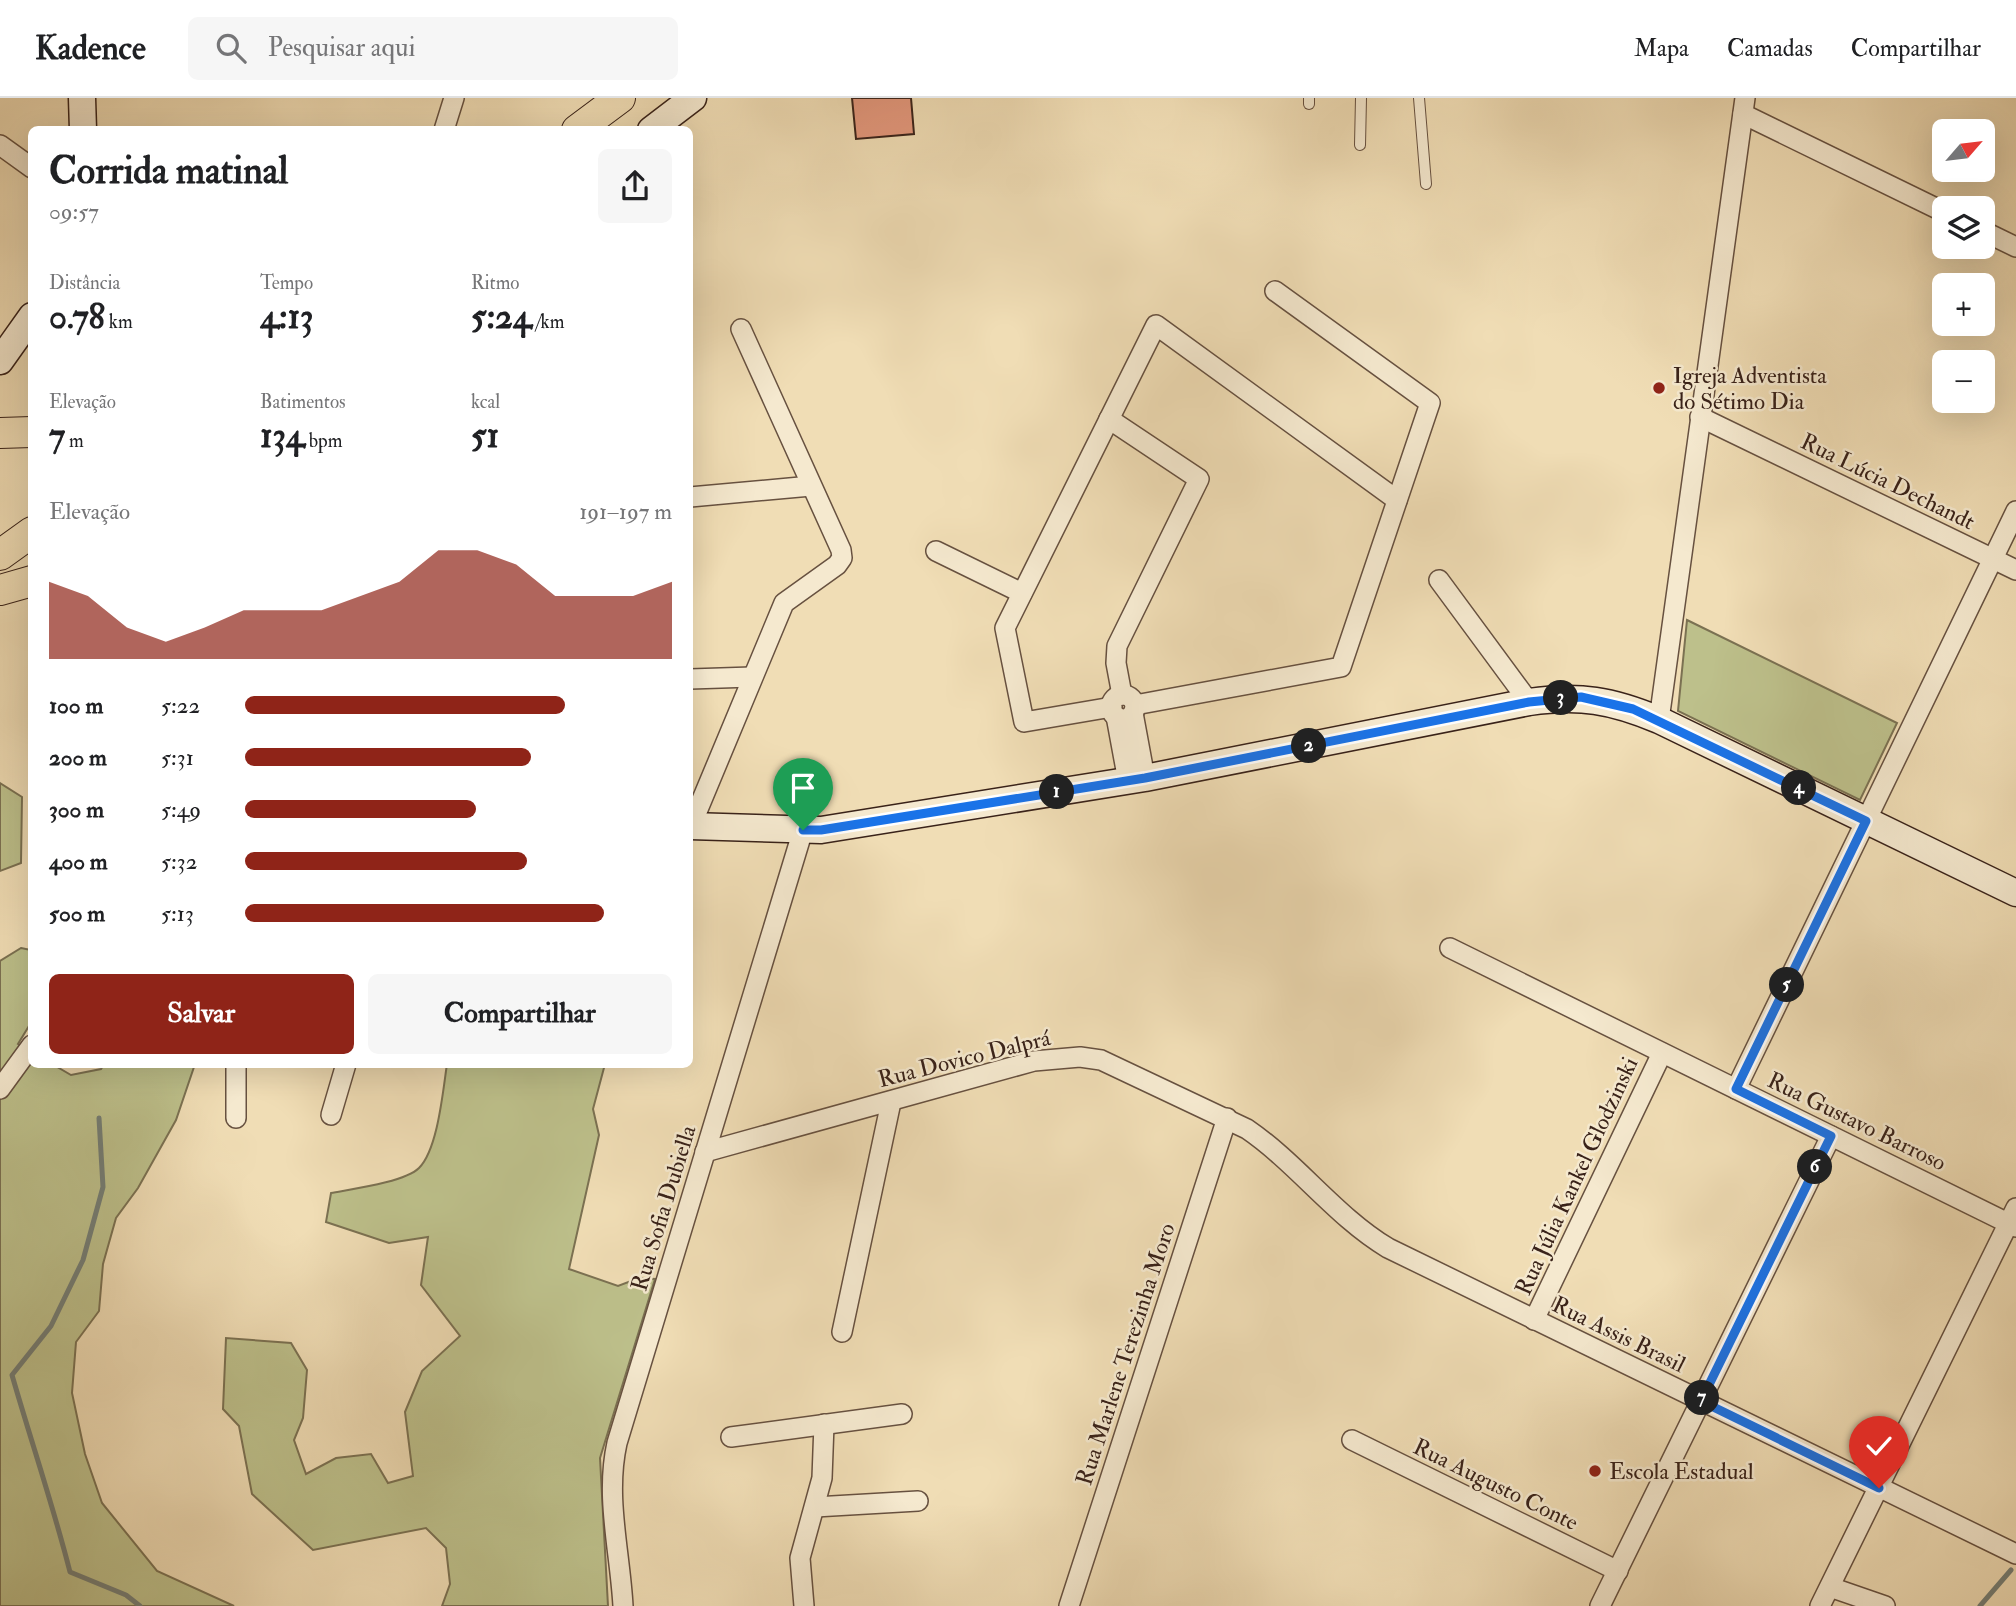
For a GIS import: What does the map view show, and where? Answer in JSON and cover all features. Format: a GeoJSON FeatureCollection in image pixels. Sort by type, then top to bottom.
{"type":"FeatureCollection","features":[{"type":"Feature","properties":{"kind":"main road"},"geometry":{"type":"LineString","coordinates":[[82,98],[83,126]]}},
{"type":"Feature","properties":{"kind":"main road"},"geometry":{"type":"LineString","coordinates":[[582,126],[620,98]]}},
{"type":"Feature","properties":{"kind":"main road"},"geometry":{"type":"LineString","coordinates":[[656,126],[693,98]]}},
{"type":"Feature","properties":{"kind":"main road"},"geometry":{"type":"LineString","coordinates":[[0,361],[28,322]]}},
{"type":"Feature","properties":{"kind":"main road"},"geometry":{"type":"LineString","coordinates":[[0,433],[28,432]]}},
{"type":"Feature","properties":{"kind":"main road"},"geometry":{"type":"LineString","coordinates":[[0,555],[28,535]]}},
{"type":"Feature","properties":{"kind":"main road"},"geometry":{"type":"LineString","coordinates":[[0,590],[28,581]]}},
{"type":"Feature","properties":{"kind":"main road"},"geometry":{"type":"LineString","coordinates":[[693,825],[821,830],[1137,780],[1529,702],[1581,697],[1607,701],[1659,720],[2016,893]]}},
{"type":"Feature","properties":{"kind":"street"},"geometry":{"type":"LineString","coordinates":[[445,126],[454,98]]}},
{"type":"Feature","properties":{"kind":"street"},"geometry":{"type":"LineString","coordinates":[[1659,720],[1744,106],[1932,206]]}},
{"type":"Feature","properties":{"kind":"street"},"geometry":{"type":"LineString","coordinates":[[0,145],[28,164]]}},
{"type":"Feature","properties":{"kind":"street"},"geometry":{"type":"LineString","coordinates":[[1995,236],[2016,247]]}},
{"type":"Feature","properties":{"kind":"street"},"geometry":{"type":"LineString","coordinates":[[1275,291],[1430,403],[1341,667],[1123,707],[1024,722],[1005,634],[1007,624],[1156,325],[1397,500]]}},
{"type":"Feature","properties":{"kind":"street"},"geometry":{"type":"LineString","coordinates":[[693,818],[784,603],[837,565],[842,558],[841,550],[741,329]]}},
{"type":"Feature","properties":{"kind":"street","name":"Rua Lúcia Dechandt"},"geometry":{"type":"LineString","coordinates":[[1700,417],[2016,570]]}},
{"type":"Feature","properties":{"kind":"street"},"geometry":{"type":"LineString","coordinates":[[1109,419],[1199,479],[1117,646],[1116,663],[1137,780]]}},
{"type":"Feature","properties":{"kind":"street"},"geometry":{"type":"LineString","coordinates":[[693,497],[811,486]]}},
{"type":"Feature","properties":{"kind":"street"},"geometry":{"type":"LineString","coordinates":[[1736,1089],[2016,511]]}},
{"type":"Feature","properties":{"kind":"street"},"geometry":{"type":"LineString","coordinates":[[936,551],[1022,593]]}},
{"type":"Feature","properties":{"kind":"street"},"geometry":{"type":"LineString","coordinates":[[1439,580],[1529,702]]}},
{"type":"Feature","properties":{"kind":"street"},"geometry":{"type":"LineString","coordinates":[[693,679],[752,677]]}},
{"type":"Feature","properties":{"kind":"street","name":"Rua Sofia Dubiella"},"geometry":{"type":"LineString","coordinates":[[624,1606],[611,1467],[803,830]]}},
{"type":"Feature","properties":{"kind":"street","name":"Rua Gustavo Barroso"},"geometry":{"type":"LineString","coordinates":[[1450,948],[1831,1136],[2013,1219]]}},
{"type":"Feature","properties":{"kind":"street"},"geometry":{"type":"LineString","coordinates":[[0,1089],[28,1050]]}},
{"type":"Feature","properties":{"kind":"street","name":"Rua Júlia Kankel Glodzinski"},"geometry":{"type":"LineString","coordinates":[[1534,1320],[1662,1053]]}},
{"type":"Feature","properties":{"kind":"street","name":"Rua Dovico Dalprá"},"geometry":{"type":"LineString","coordinates":[[705,1152],[1034,1061],[1080,1057],[1117,1065],[1227,1118]]}},
{"type":"Feature","properties":{"kind":"street"},"geometry":{"type":"LineString","coordinates":[[236,1068],[236,1118]]}},
{"type":"Feature","properties":{"kind":"street"},"geometry":{"type":"LineString","coordinates":[[331,1115],[345,1068]]}},
{"type":"Feature","properties":{"kind":"street"},"geometry":{"type":"LineString","coordinates":[[842,1332],[891,1102]]}},
{"type":"Feature","properties":{"kind":"street","name":"Rua Assis Brasil"},"geometry":{"type":"LineString","coordinates":[[1227,1118],[1265,1141],[1366,1235],[1534,1320],[2016,1554]]}},
{"type":"Feature","properties":{"kind":"street","name":"Rua Marlene Terezinha Moro"},"geometry":{"type":"LineString","coordinates":[[1069,1606],[1227,1118]]}},
{"type":"Feature","properties":{"kind":"street"},"geometry":{"type":"LineString","coordinates":[[1600,1606],[1831,1136]]}},
{"type":"Feature","properties":{"kind":"street"},"geometry":{"type":"LineString","coordinates":[[1820,1606],[2013,1219]]}},
{"type":"Feature","properties":{"kind":"street"},"geometry":{"type":"LineString","coordinates":[[731,1437],[902,1414]]}},
{"type":"Feature","properties":{"kind":"street"},"geometry":{"type":"LineString","coordinates":[[804,1606],[800,1559],[815,1507],[825,1453],[824,1424]]}},
{"type":"Feature","properties":{"kind":"street","name":"Rua Augusto Conte"},"geometry":{"type":"LineString","coordinates":[[1353,1440],[1618,1571]]}},
{"type":"Feature","properties":{"kind":"street"},"geometry":{"type":"LineString","coordinates":[[815,1507],[918,1501]]}},
{"type":"Feature","properties":{"kind":"street"},"geometry":{"type":"LineString","coordinates":[[1830,1587],[1885,1606]]}},
{"type":"Feature","properties":{"kind":"lane"},"geometry":{"type":"LineString","coordinates":[[1360,145],[1361,98]]}},
{"type":"Feature","properties":{"kind":"lane"},"geometry":{"type":"LineString","coordinates":[[1419,98],[1426,184]]}},
{"type":"Feature","properties":{"kind":"green space"},"geometry":{"type":"Polygon","coordinates":[[[1687,620],[1897,723],[1860,800],[1678,711],[1687,620]]]}},
{"type":"Feature","properties":{"kind":"green space"},"geometry":{"type":"Polygon","coordinates":[[[0,783],[22,797],[21,863],[0,871],[0,783]]]}},
{"type":"Feature","properties":{"kind":"green space"},"geometry":{"type":"Polygon","coordinates":[[[21,948],[28,949],[28,1028],[18,1044],[28,1050],[28,1068],[59,1068],[71,1075],[102,1068],[194,1068],[176,1120],[138,1188],[116,1218],[103,1264],[99,1311],[76,1342],[72,1393],[85,1454],[102,1503],[157,1571],[234,1606],[0,1606],[0,961],[21,948]]]}},
{"type":"Feature","properties":{"kind":"green space"},"geometry":{"type":"Polygon","coordinates":[[[446,1068],[604,1068],[593,1109],[599,1135],[569,1269],[618,1286],[639,1278],[655,1279],[600,1458],[608,1606],[442,1606],[450,1584],[446,1548],[426,1528],[313,1550],[252,1494],[239,1426],[223,1409],[226,1338],[291,1343],[307,1370],[303,1418],[294,1440],[306,1474],[336,1458],[371,1454],[388,1483],[413,1476],[405,1412],[422,1371],[460,1336],[421,1285],[428,1237],[389,1243],[326,1222],[331,1193],[391,1181],[419,1168],[431,1147],[446,1068]]]}},
{"type":"Feature","properties":{"kind":"building"},"geometry":{"type":"Polygon","coordinates":[[[852,98],[911,98],[914,134],[856,139],[852,98]]]}},
{"type":"Feature","properties":{"kind":"waterway"},"geometry":{"type":"LineString","coordinates":[[99,1118],[103,1187],[83,1260],[51,1326],[12,1375],[70,1572],[126,1595],[140,1606]]}},
{"type":"Feature","properties":{"kind":"waterway"},"geometry":{"type":"LineString","coordinates":[[1980,1606],[2011,1570]]}},
{"type":"Feature","properties":{"kind":"place","name":"Igreja Adventista do Sétimo Dia"},"geometry":{"type":"Point","coordinates":[1659,388]}},
{"type":"Feature","properties":{"kind":"place","name":"Escola Estadual"},"geometry":{"type":"Point","coordinates":[1595,1471]}},
{"type":"Feature","properties":{"kind":"route"},"geometry":{"type":"LineString","coordinates":[[803,830],[821,830],[1145,778],[1529,702],[1581,697],[1607,701],[1659,720],[1866,821],[1736,1089],[1831,1136],[1701,1401],[1879,1488]]}}]}
